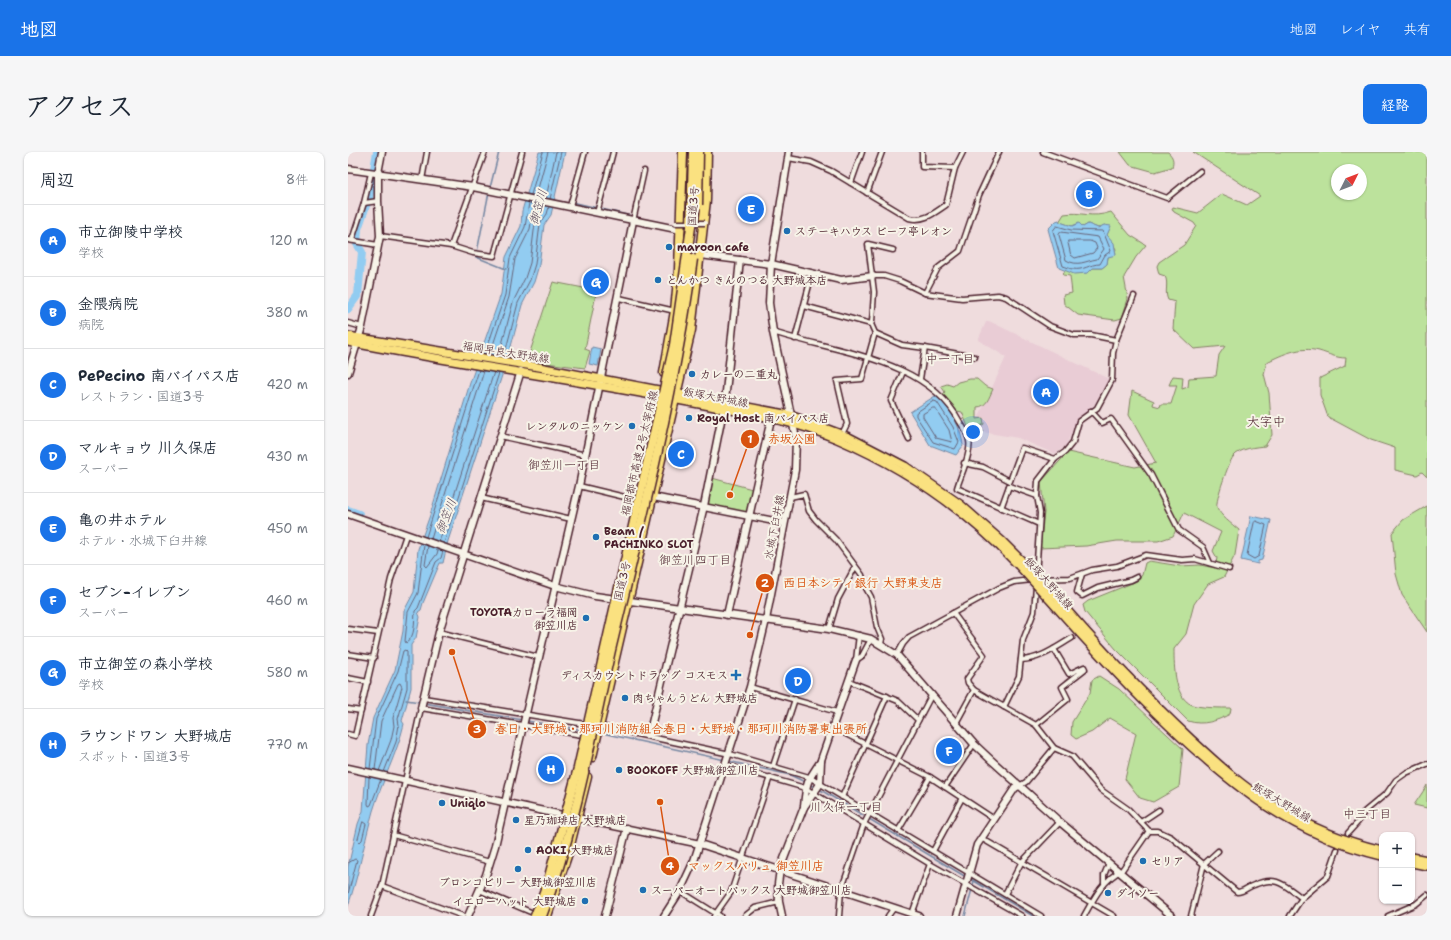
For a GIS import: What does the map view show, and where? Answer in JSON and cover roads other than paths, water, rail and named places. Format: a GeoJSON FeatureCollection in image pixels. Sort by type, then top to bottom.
{"type":"FeatureCollection","features":[{"type":"Feature","properties":{"kind":"highway","name":"国道3号"},"geometry":{"type":"LineString","coordinates":[[533,915],[553,854],[585,724],[637,500],[660,393],[675,311],[680,269],[683,152]]}},
{"type":"Feature","properties":{"kind":"highway"},"geometry":{"type":"LineString","coordinates":[[680,269],[685,248],[688,219],[688,152]]}},
{"type":"Feature","properties":{"kind":"highway","name":"福岡都市高速2号太宰府線"},"geometry":{"type":"LineString","coordinates":[[533,915],[547,884],[578,768],[674,345],[691,227],[693,152]]}},
{"type":"Feature","properties":{"kind":"highway","name":"福岡都市高速2号太宰府線"},"geometry":{"type":"LineString","coordinates":[[542,916],[559,866],[584,771],[680,346],[697,228],[699,152]]}},
{"type":"Feature","properties":{"kind":"highway","name":"国道3号"},"geometry":{"type":"LineString","coordinates":[[547,916],[578,819],[691,330],[706,200],[707,152]]}},
{"type":"Feature","properties":{"kind":"main road","name":"福岡早良大野城線"},"geometry":{"type":"LineString","coordinates":[[348,336],[358,341]]}},
{"type":"Feature","properties":{"kind":"main road","name":"福岡早良大野城線"},"geometry":{"type":"LineString","coordinates":[[348,342],[358,341],[660,393]]}},
{"type":"Feature","properties":{"kind":"main road","name":"福岡早良大野城線"},"geometry":{"type":"LineString","coordinates":[[462,359],[520,371],[539,371]]}},
{"type":"Feature","properties":{"kind":"main road","name":"飯塚大野城線"},"geometry":{"type":"LineString","coordinates":[[660,393],[723,409],[793,424],[836,439],[909,476],[955,507],[1019,562]]}},
{"type":"Feature","properties":{"kind":"main road","name":"飯塚大野城線"},"geometry":{"type":"LineString","coordinates":[[675,396],[724,401],[790,415],[842,434],[899,463],[937,487],[983,524],[1129,679],[1228,773],[1274,806],[1318,829],[1362,846],[1379,849]]}},
{"type":"Feature","properties":{"kind":"main road","name":"飯塚大野城線"},"geometry":{"type":"LineString","coordinates":[[1050,596],[1097,654],[1145,703],[1197,753],[1244,793],[1299,827],[1349,847],[1379,855]]}},
{"type":"Feature","properties":{"kind":"main road"},"geometry":{"type":"LineString","coordinates":[[1415,858],[1427,860]]}},
{"type":"Feature","properties":{"kind":"main road"},"geometry":{"type":"LineString","coordinates":[[1415,864],[1427,866]]}},
{"type":"Feature","properties":{"kind":"street"},"geometry":{"type":"LineString","coordinates":[[348,373],[362,327],[380,236],[378,173],[382,152]]}},
{"type":"Feature","properties":{"kind":"street"},"geometry":{"type":"LineString","coordinates":[[422,180],[427,152]]}},
{"type":"Feature","properties":{"kind":"street"},"geometry":{"type":"LineString","coordinates":[[451,246],[485,152]]}},
{"type":"Feature","properties":{"kind":"street"},"geometry":{"type":"LineString","coordinates":[[380,236],[451,246],[473,253],[494,256],[522,152]]}},
{"type":"Feature","properties":{"kind":"street"},"geometry":{"type":"LineString","coordinates":[[569,206],[585,152]]}},
{"type":"Feature","properties":{"kind":"street"},"geometry":{"type":"LineString","coordinates":[[597,213],[613,152]]}},
{"type":"Feature","properties":{"kind":"street"},"geometry":{"type":"LineString","coordinates":[[852,184],[862,152]]}},
{"type":"Feature","properties":{"kind":"street"},"geometry":{"type":"LineString","coordinates":[[867,193],[882,152]]}},
{"type":"Feature","properties":{"kind":"street"},"geometry":{"type":"LineString","coordinates":[[922,152],[922,167],[955,168]]}},
{"type":"Feature","properties":{"kind":"street"},"geometry":{"type":"LineString","coordinates":[[789,155],[810,162],[852,184],[909,218],[920,220],[927,218],[946,205],[955,168],[963,152]]}},
{"type":"Feature","properties":{"kind":"street"},"geometry":{"type":"LineString","coordinates":[[925,293],[938,268],[960,251],[979,195],[999,152]]}},
{"type":"Feature","properties":{"kind":"street"},"geometry":{"type":"LineString","coordinates":[[1043,152],[1167,198],[1200,171]]}},
{"type":"Feature","properties":{"kind":"street","name":"水城下臼井線"},"geometry":{"type":"LineString","coordinates":[[664,916],[680,891],[700,844],[730,754],[750,687],[766,620],[795,470],[796,438],[773,332],[769,303],[770,264],[789,155]]}},
{"type":"Feature","properties":{"kind":"street"},"geometry":{"type":"LineString","coordinates":[[348,169],[473,186],[681,230]]}},
{"type":"Feature","properties":{"kind":"street"},"geometry":{"type":"LineString","coordinates":[[468,916],[490,862],[506,803],[538,657],[586,455],[644,171]]}},
{"type":"Feature","properties":{"kind":"street"},"geometry":{"type":"LineString","coordinates":[[371,173],[364,203],[350,240],[378,245]]}},
{"type":"Feature","properties":{"kind":"street"},"geometry":{"type":"LineString","coordinates":[[364,203],[378,201]]}},
{"type":"Feature","properties":{"kind":"street"},"geometry":{"type":"LineString","coordinates":[[676,223],[705,224]]}},
{"type":"Feature","properties":{"kind":"street"},"geometry":{"type":"LineString","coordinates":[[870,324],[872,322],[874,292],[868,244],[893,250]]}},
{"type":"Feature","properties":{"kind":"street"},"geometry":{"type":"LineString","coordinates":[[700,255],[770,264],[841,280],[884,276],[900,280],[925,293],[962,298],[998,295],[1006,297],[1050,326],[1068,333],[1074,335],[1091,335],[1116,340]]}},
{"type":"Feature","properties":{"kind":"street"},"geometry":{"type":"LineString","coordinates":[[649,735],[704,506],[723,409],[740,260]]}},
{"type":"Feature","properties":{"kind":"street"},"geometry":{"type":"LineString","coordinates":[[795,339],[812,274]]}},
{"type":"Feature","properties":{"kind":"street"},"geometry":{"type":"LineString","coordinates":[[1004,707],[1019,676],[1023,640],[1034,612],[1040,513],[1037,496],[1038,481],[1055,459],[1065,452],[1073,442],[1079,420],[1097,408],[1112,380],[1113,353],[1116,340],[1134,296]]}},
{"type":"Feature","properties":{"kind":"street"},"geometry":{"type":"LineString","coordinates":[[619,298],[675,311]]}},
{"type":"Feature","properties":{"kind":"street"},"geometry":{"type":"LineString","coordinates":[[804,306],[870,324],[875,333],[902,345],[975,357]]}},
{"type":"Feature","properties":{"kind":"street"},"geometry":{"type":"LineString","coordinates":[[348,323],[362,327]]}},
{"type":"Feature","properties":{"kind":"street"},"geometry":{"type":"LineString","coordinates":[[773,332],[869,358],[920,379],[940,395],[959,419],[970,442],[969,451],[957,488],[1039,524]]}},
{"type":"Feature","properties":{"kind":"street"},"geometry":{"type":"LineString","coordinates":[[842,434],[847,424],[837,381],[862,379],[875,333]]}},
{"type":"Feature","properties":{"kind":"street"},"geometry":{"type":"LineString","coordinates":[[920,379],[924,348]]}},
{"type":"Feature","properties":{"kind":"street"},"geometry":{"type":"LineString","coordinates":[[371,916],[382,886],[439,632],[461,553],[481,498],[520,371]]}},
{"type":"Feature","properties":{"kind":"street"},"geometry":{"type":"LineString","coordinates":[[903,372],[891,401],[909,439]]}},
{"type":"Feature","properties":{"kind":"street"},"geometry":{"type":"LineString","coordinates":[[1092,411],[1102,423],[1111,419],[1151,475],[1179,530],[1203,547],[1210,563]]}},
{"type":"Feature","properties":{"kind":"street"},"geometry":{"type":"LineString","coordinates":[[727,615],[771,419]]}},
{"type":"Feature","properties":{"kind":"street"},"geometry":{"type":"LineString","coordinates":[[500,436],[586,455]]}},
{"type":"Feature","properties":{"kind":"street"},"geometry":{"type":"LineString","coordinates":[[1001,508],[1022,448],[1055,459]]}},
{"type":"Feature","properties":{"kind":"street"},"geometry":{"type":"LineString","coordinates":[[964,463],[982,467],[1010,481]]}},
{"type":"Feature","properties":{"kind":"street"},"geometry":{"type":"LineString","coordinates":[[579,486],[637,500]]}},
{"type":"Feature","properties":{"kind":"street"},"geometry":{"type":"LineString","coordinates":[[1009,486],[1037,496]]}},
{"type":"Feature","properties":{"kind":"street"},"geometry":{"type":"LineString","coordinates":[[790,497],[804,494],[809,511],[836,540],[855,567],[862,574],[866,588],[871,597],[882,644]]}},
{"type":"Feature","properties":{"kind":"street"},"geometry":{"type":"LineString","coordinates":[[653,497],[704,506],[784,524]]}},
{"type":"Feature","properties":{"kind":"street"},"geometry":{"type":"LineString","coordinates":[[481,498],[571,519]]}},
{"type":"Feature","properties":{"kind":"street"},"geometry":{"type":"LineString","coordinates":[[348,514],[555,586],[614,600],[829,629],[859,635],[882,644],[898,655],[974,744],[1060,822],[1172,916]]}},
{"type":"Feature","properties":{"kind":"street"},"geometry":{"type":"LineString","coordinates":[[348,734],[355,736],[391,578],[408,536]]}},
{"type":"Feature","properties":{"kind":"street"},"geometry":{"type":"LineString","coordinates":[[898,655],[903,644],[909,637],[1014,582],[1036,579],[1070,578],[1092,570],[1117,566],[1146,556],[1182,560],[1195,559],[1230,569]]}},
{"type":"Feature","properties":{"kind":"street"},"geometry":{"type":"LineString","coordinates":[[829,629],[838,599],[855,567]]}},
{"type":"Feature","properties":{"kind":"street"},"geometry":{"type":"LineString","coordinates":[[1082,574],[1077,592],[1082,596],[1098,588],[1131,580],[1137,577]]}},
{"type":"Feature","properties":{"kind":"street"},"geometry":{"type":"LineString","coordinates":[[953,613],[984,655],[967,679],[968,683],[974,690],[1036,725],[1054,748],[1072,756],[1101,790],[1128,809],[1149,831],[1158,831],[1171,837],[1237,892],[1243,892],[1251,886],[1265,880],[1272,879],[1302,898]]}},
{"type":"Feature","properties":{"kind":"street"},"geometry":{"type":"LineString","coordinates":[[348,629],[378,633]]}},
{"type":"Feature","properties":{"kind":"street"},"geometry":{"type":"LineString","coordinates":[[439,632],[538,657]]}},
{"type":"Feature","properties":{"kind":"street"},"geometry":{"type":"LineString","coordinates":[[782,916],[779,902],[780,869],[804,807],[820,784],[821,760],[856,660],[859,635]]}},
{"type":"Feature","properties":{"kind":"street"},"geometry":{"type":"LineString","coordinates":[[1021,660],[1033,659],[1072,638]]}},
{"type":"Feature","properties":{"kind":"street"},"geometry":{"type":"LineString","coordinates":[[856,660],[862,656],[871,639]]}},
{"type":"Feature","properties":{"kind":"street"},"geometry":{"type":"LineString","coordinates":[[1036,725],[1068,699],[1062,687],[1085,669],[1084,667],[1079,668],[1069,674],[1054,649]]}},
{"type":"Feature","properties":{"kind":"street"},"geometry":{"type":"LineString","coordinates":[[348,654],[374,658]]}},
{"type":"Feature","properties":{"kind":"street"},"geometry":{"type":"LineString","coordinates":[[348,678],[368,682]]}},
{"type":"Feature","properties":{"kind":"street"},"geometry":{"type":"LineString","coordinates":[[849,681],[898,701],[918,720]]}},
{"type":"Feature","properties":{"kind":"street"},"geometry":{"type":"LineString","coordinates":[[750,687],[837,712]]}},
{"type":"Feature","properties":{"kind":"street"},"geometry":{"type":"LineString","coordinates":[[956,723],[974,690]]}},
{"type":"Feature","properties":{"kind":"street"},"geometry":{"type":"LineString","coordinates":[[839,916],[840,891],[864,823],[932,694]]}},
{"type":"Feature","properties":{"kind":"street"},"geometry":{"type":"LineString","coordinates":[[842,797],[887,696]]}},
{"type":"Feature","properties":{"kind":"street"},"geometry":{"type":"LineString","coordinates":[[424,698],[585,724]]}},
{"type":"Feature","properties":{"kind":"street"},"geometry":{"type":"LineString","coordinates":[[773,766],[794,699]]}},
{"type":"Feature","properties":{"kind":"street"},"geometry":{"type":"LineString","coordinates":[[421,708],[582,735]]}},
{"type":"Feature","properties":{"kind":"street"},"geometry":{"type":"LineString","coordinates":[[348,709],[361,711]]}},
{"type":"Feature","properties":{"kind":"street"},"geometry":{"type":"LineString","coordinates":[[599,726],[649,735],[730,754],[809,777],[1041,916]]}},
{"type":"Feature","properties":{"kind":"street"},"geometry":{"type":"LineString","coordinates":[[832,727],[930,777],[994,819]]}},
{"type":"Feature","properties":{"kind":"street"},"geometry":{"type":"LineString","coordinates":[[944,787],[974,744]]}},
{"type":"Feature","properties":{"kind":"street"},"geometry":{"type":"LineString","coordinates":[[957,916],[977,845],[981,838],[1015,788],[1026,782],[1054,748]]}},
{"type":"Feature","properties":{"kind":"street"},"geometry":{"type":"LineString","coordinates":[[804,807],[805,788],[809,777],[821,760]]}},
{"type":"Feature","properties":{"kind":"street"},"geometry":{"type":"LineString","coordinates":[[1348,833],[1364,812],[1387,794],[1396,780],[1406,773],[1427,764]]}},
{"type":"Feature","properties":{"kind":"street"},"geometry":{"type":"LineString","coordinates":[[726,765],[805,788],[930,864],[1022,916]]}},
{"type":"Feature","properties":{"kind":"street"},"geometry":{"type":"LineString","coordinates":[[348,768],[578,819],[700,844],[742,856],[840,891],[919,916]]}},
{"type":"Feature","properties":{"kind":"street"},"geometry":{"type":"LineString","coordinates":[[680,891],[717,915],[731,892],[770,777]]}},
{"type":"Feature","properties":{"kind":"street"},"geometry":{"type":"LineString","coordinates":[[898,831],[930,777]]}},
{"type":"Feature","properties":{"kind":"street"},"geometry":{"type":"LineString","coordinates":[[933,851],[962,798]]}},
{"type":"Feature","properties":{"kind":"street"},"geometry":{"type":"LineString","coordinates":[[1141,822],[1159,810]]}},
{"type":"Feature","properties":{"kind":"street"},"geometry":{"type":"LineString","coordinates":[[1005,894],[1021,863],[1060,822]]}},
{"type":"Feature","properties":{"kind":"street"},"geometry":{"type":"LineString","coordinates":[[605,916],[627,828]]}},
{"type":"Feature","properties":{"kind":"street"},"geometry":{"type":"LineString","coordinates":[[1084,916],[1104,883],[1122,870],[1149,831]]}},
{"type":"Feature","properties":{"kind":"street"},"geometry":{"type":"LineString","coordinates":[[393,835],[490,862]]}},
{"type":"Feature","properties":{"kind":"street"},"geometry":{"type":"LineString","coordinates":[[981,838],[1021,863],[1114,916]]}},
{"type":"Feature","properties":{"kind":"street"},"geometry":{"type":"LineString","coordinates":[[1290,916],[1302,898],[1328,876],[1337,850]]}},
{"type":"Feature","properties":{"kind":"street"},"geometry":{"type":"LineString","coordinates":[[1191,916],[1204,864],[1218,851]]}},
{"type":"Feature","properties":{"kind":"street"},"geometry":{"type":"LineString","coordinates":[[1104,883],[1104,875],[1109,863]]}},
{"type":"Feature","properties":{"kind":"street"},"geometry":{"type":"LineString","coordinates":[[912,914],[930,864]]}},
{"type":"Feature","properties":{"kind":"street"},"geometry":{"type":"LineString","coordinates":[[382,886],[463,916]]}},
{"type":"Feature","properties":{"kind":"street"},"geometry":{"type":"LineString","coordinates":[[479,890],[533,915]]}},
{"type":"Feature","properties":{"kind":"street"},"geometry":{"type":"LineString","coordinates":[[1388,916],[1416,904],[1427,895]]}},
{"type":"Feature","properties":{"kind":"street"},"geometry":{"type":"LineString","coordinates":[[744,916],[754,908],[779,902]]}},
{"type":"Feature","properties":{"kind":"street"},"geometry":{"type":"LineString","coordinates":[[888,916],[892,908]]}},
{"type":"Feature","properties":{"kind":"water","name":"御笠川"},"geometry":{"type":"Polygon","coordinates":[[[539,152],[565,152],[551,215],[544,225],[539,265],[534,282],[522,305],[509,354],[448,541],[443,563],[440,563],[421,610],[418,612],[420,617],[416,638],[411,645],[411,688],[402,721],[404,724],[373,811],[348,906],[348,867],[358,824],[363,811],[368,745],[373,718],[395,670],[403,631],[404,611],[414,592],[418,549],[430,515],[470,383],[501,294],[506,257],[521,226],[522,211],[539,152]]]}},
{"type":"Feature","properties":{"kind":"water"},"geometry":{"type":"Polygon","coordinates":[[[1059,220],[1060,222],[1072,226],[1079,223],[1083,227],[1088,224],[1098,228],[1104,225],[1111,226],[1107,235],[1114,243],[1116,255],[1108,257],[1107,264],[1102,268],[1093,268],[1088,273],[1074,274],[1059,268],[1048,229],[1059,220]]]}},
{"type":"Feature","properties":{"kind":"water"},"geometry":{"type":"Polygon","coordinates":[[[592,347],[601,349],[598,366],[589,364],[592,347]]]}},
{"type":"Feature","properties":{"kind":"water"},"geometry":{"type":"Polygon","coordinates":[[[935,396],[950,411],[960,433],[963,446],[956,455],[930,445],[910,412],[935,396]]]}},
{"type":"Feature","properties":{"kind":"water"},"geometry":{"type":"Polygon","coordinates":[[[1251,516],[1271,520],[1262,560],[1258,561],[1258,564],[1241,560],[1251,516]]]}},
{"type":"Feature","properties":{"kind":"waterway"},"geometry":{"type":"LineString","coordinates":[[348,309],[358,295],[362,252],[357,244],[358,229],[369,197],[377,152]]}},
{"type":"Feature","properties":{"kind":"waterway"},"geometry":{"type":"LineString","coordinates":[[490,188],[499,152]]}},
{"type":"Feature","properties":{"kind":"waterway"},"geometry":{"type":"LineString","coordinates":[[489,192],[476,257],[506,269]]}},
{"type":"Feature","properties":{"kind":"waterway"},"geometry":{"type":"LineString","coordinates":[[572,202],[657,222]]}},
{"type":"Feature","properties":{"kind":"waterway"},"geometry":{"type":"LineString","coordinates":[[348,510],[359,514]]}},
{"type":"Feature","properties":{"kind":"waterway"},"geometry":{"type":"LineString","coordinates":[[406,700],[420,702]]}},
{"type":"Feature","properties":{"kind":"waterway"},"geometry":{"type":"LineString","coordinates":[[424,703],[523,720]]}},
{"type":"Feature","properties":{"kind":"waterway"},"geometry":{"type":"LineString","coordinates":[[527,721],[584,730]]}},
{"type":"Feature","properties":{"kind":"waterway"},"geometry":{"type":"LineString","coordinates":[[602,733],[725,760]]}},
{"type":"Feature","properties":{"kind":"waterway"},"geometry":{"type":"LineString","coordinates":[[728,761],[790,775],[805,782]]}},
{"type":"Feature","properties":{"kind":"waterway"},"geometry":{"type":"LineString","coordinates":[[809,784],[816,788]]}},
{"type":"Feature","properties":{"kind":"waterway"},"geometry":{"type":"LineString","coordinates":[[819,789],[966,877]]}},
{"type":"Feature","properties":{"kind":"waterway"},"geometry":{"type":"LineString","coordinates":[[969,878],[1033,916]]}},
{"type":"Feature","properties":{"kind":"waterway"},"geometry":{"type":"LineString","coordinates":[[965,916],[974,881]]}},
{"type":"Feature","properties":{"kind":"place","name":"金隈病院"},"geometry":{"type":"Point","coordinates":[1089,194]}},
{"type":"Feature","properties":{"kind":"place","name":"亀の井ホテル"},"geometry":{"type":"Point","coordinates":[751,209]}},
{"type":"Feature","properties":{"kind":"place","name":"ステーキハウス ビーフ亭レオン"},"geometry":{"type":"Point","coordinates":[787,231]}},
{"type":"Feature","properties":{"kind":"place","name":"maroon cafe"},"geometry":{"type":"Point","coordinates":[669,247]}},
{"type":"Feature","properties":{"kind":"place","name":"とんかつ きんのつる 大野城本店"},"geometry":{"type":"Point","coordinates":[658,280]}},
{"type":"Feature","properties":{"kind":"place","name":"市立御笠の森小学校"},"geometry":{"type":"Point","coordinates":[596,282]}},
{"type":"Feature","properties":{"kind":"place","name":"カレーの二重丸"},"geometry":{"type":"Point","coordinates":[692,374]}},
{"type":"Feature","properties":{"kind":"place","name":"市立御陵中学校"},"geometry":{"type":"Point","coordinates":[1046,392]}},
{"type":"Feature","properties":{"kind":"place","name":"Royal Host 南バイパス店"},"geometry":{"type":"Point","coordinates":[689,418]}},
{"type":"Feature","properties":{"kind":"place","name":"レンタルのニッケン"},"geometry":{"type":"Point","coordinates":[632,426]}},
{"type":"Feature","properties":{"kind":"place","name":"PePecino 南バイパス店"},"geometry":{"type":"Point","coordinates":[681,454]}},
{"type":"Feature","properties":{"kind":"place","name":"赤坂公園"},"geometry":{"type":"Point","coordinates":[730,495]}},
{"type":"Feature","properties":{"kind":"place","name":"Beam / PACHINKO SLOT"},"geometry":{"type":"Point","coordinates":[596,537]}},
{"type":"Feature","properties":{"kind":"place","name":"TOYOTAカローラ福岡 御笠川店"},"geometry":{"type":"Point","coordinates":[586,618]}},
{"type":"Feature","properties":{"kind":"place","name":"西日本シティ銀行 大野東支店"},"geometry":{"type":"Point","coordinates":[750,635]}},
{"type":"Feature","properties":{"kind":"place","name":"春日・大野城・那珂川消防組合春日・大野城・那珂川消防署東出張所"},"geometry":{"type":"Point","coordinates":[452,652]}},
{"type":"Feature","properties":{"kind":"place","name":"ディスカウントドラッグ コスモス"},"geometry":{"type":"Point","coordinates":[736,675]}},
{"type":"Feature","properties":{"kind":"place","name":"マルキョウ 川久保店"},"geometry":{"type":"Point","coordinates":[798,681]}},
{"type":"Feature","properties":{"kind":"place","name":"肉ちゃんうどん 大野城店"},"geometry":{"type":"Point","coordinates":[625,698]}},
{"type":"Feature","properties":{"kind":"place","name":"セブン-イレブン"},"geometry":{"type":"Point","coordinates":[949,751]}},
{"type":"Feature","properties":{"kind":"place","name":"ラウンドワン 大野城店"},"geometry":{"type":"Point","coordinates":[551,769]}},
{"type":"Feature","properties":{"kind":"place","name":"BOOKOFF 大野城御笠川店"},"geometry":{"type":"Point","coordinates":[619,770]}},
{"type":"Feature","properties":{"kind":"place","name":"マックスバリュ 御笠川店"},"geometry":{"type":"Point","coordinates":[660,802]}},
{"type":"Feature","properties":{"kind":"place","name":"Uniqlo"},"geometry":{"type":"Point","coordinates":[442,803]}},
{"type":"Feature","properties":{"kind":"place","name":"星乃珈琲店 大野城店"},"geometry":{"type":"Point","coordinates":[516,820]}},
{"type":"Feature","properties":{"kind":"place","name":"AOKI 大野城店"},"geometry":{"type":"Point","coordinates":[528,850]}},
{"type":"Feature","properties":{"kind":"place","name":"セリア"},"geometry":{"type":"Point","coordinates":[1143,861]}},
{"type":"Feature","properties":{"kind":"place","name":"ブロンコビリー 大野城御笠川店"},"geometry":{"type":"Point","coordinates":[518,869]}},
{"type":"Feature","properties":{"kind":"place","name":"スーパーオートバックス 大野城御笠川店"},"geometry":{"type":"Point","coordinates":[643,890]}},
{"type":"Feature","properties":{"kind":"place","name":"ダイソー"},"geometry":{"type":"Point","coordinates":[1108,893]}},
{"type":"Feature","properties":{"kind":"place","name":"イエローハット 大野城店"},"geometry":{"type":"Point","coordinates":[585,901]}},
{"type":"Feature","properties":{"kind":"district","name":"中一丁目"},"geometry":{"type":"Point","coordinates":[950,359]}},
{"type":"Feature","properties":{"kind":"district","name":"大字中"},"geometry":{"type":"Point","coordinates":[1266,421]}},
{"type":"Feature","properties":{"kind":"district","name":"御笠川一丁目"},"geometry":{"type":"Point","coordinates":[564,465]}},
{"type":"Feature","properties":{"kind":"district","name":"御笠川四丁目"},"geometry":{"type":"Point","coordinates":[695,560]}},
{"type":"Feature","properties":{"kind":"district","name":"川久保一丁目"},"geometry":{"type":"Point","coordinates":[846,807]}},
{"type":"Feature","properties":{"kind":"district","name":"中三丁目"},"geometry":{"type":"Point","coordinates":[1367,814]}}]}
